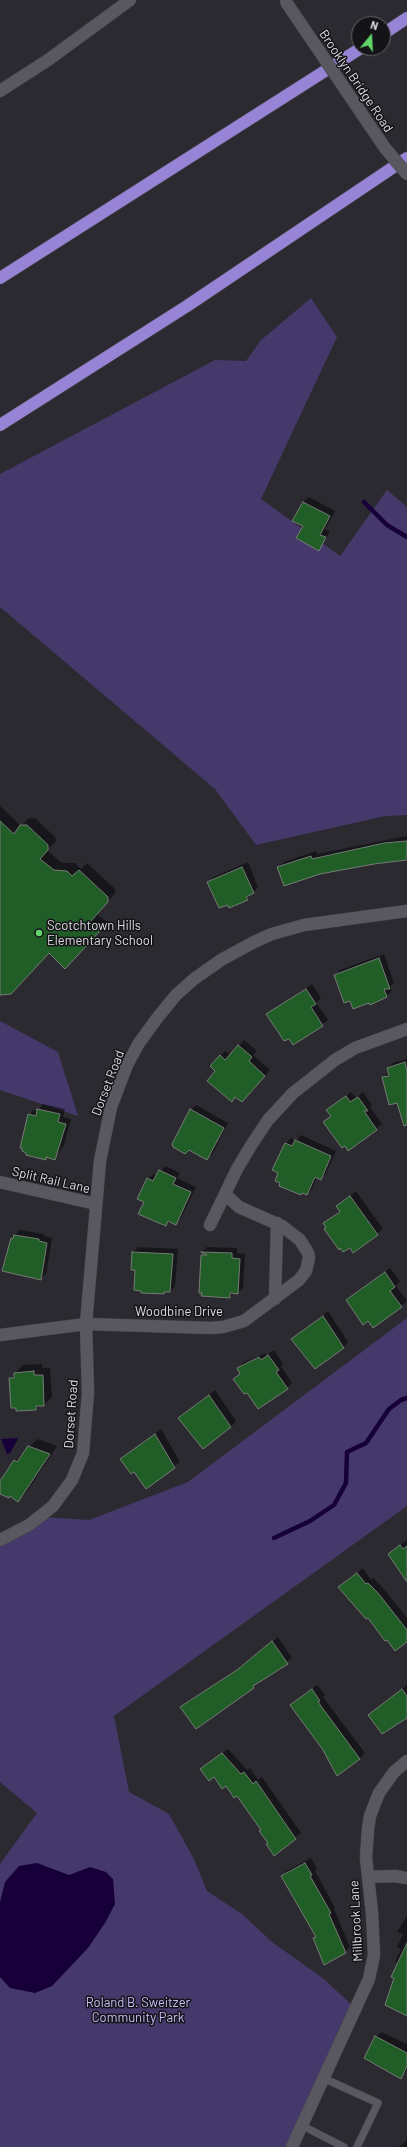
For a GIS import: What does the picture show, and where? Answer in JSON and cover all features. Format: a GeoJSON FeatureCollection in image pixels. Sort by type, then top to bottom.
{"type":"FeatureCollection","features":[{"type":"Feature","properties":{"kind":"highway"},"geometry":{"type":"LineString","coordinates":[[391,29],[407,18]]}},
{"type":"Feature","properties":{"kind":"highway"},"geometry":{"type":"LineString","coordinates":[[0,278],[351,54]]}},
{"type":"Feature","properties":{"kind":"highway"},"geometry":{"type":"LineString","coordinates":[[0,425],[174,314],[407,158]]}},
{"type":"Feature","properties":{"kind":"street"},"geometry":{"type":"LineString","coordinates":[[0,91],[48,60],[130,0]]}},
{"type":"Feature","properties":{"kind":"street","name":"Brooklyn Bridge Road"},"geometry":{"type":"LineString","coordinates":[[286,2],[385,148],[407,174]]}},
{"type":"Feature","properties":{"kind":"street","name":"Dorset Road"},"geometry":{"type":"LineString","coordinates":[[0,1540],[29,1525],[53,1506],[67,1489],[83,1453],[87,1426],[86,1324],[96,1204],[105,1131],[118,1088],[139,1043],[158,1016],[176,995],[194,980],[221,960],[272,934],[304,925],[407,911]]}},
{"type":"Feature","properties":{"kind":"street"},"geometry":{"type":"LineString","coordinates":[[210,1225],[252,1144],[268,1120],[293,1093],[330,1064],[355,1048],[407,1029]]}},
{"type":"Feature","properties":{"kind":"street","name":"Split Rail Lane"},"geometry":{"type":"LineString","coordinates":[[0,1182],[96,1204]]}},
{"type":"Feature","properties":{"kind":"street","name":"Woodbine Drive"},"geometry":{"type":"LineString","coordinates":[[86,1324],[223,1327],[244,1321],[299,1280],[306,1271],[309,1258],[300,1240],[277,1223],[239,1207],[225,1194]]}},
{"type":"Feature","properties":{"kind":"street"},"geometry":{"type":"LineString","coordinates":[[275,1299],[277,1223]]}},
{"type":"Feature","properties":{"kind":"street"},"geometry":{"type":"LineString","coordinates":[[0,1335],[86,1324]]}},
{"type":"Feature","properties":{"kind":"street","name":"Millbrook Lane"},"geometry":{"type":"LineString","coordinates":[[292,2147],[367,1985],[372,1967],[374,1937],[366,1858],[370,1816],[383,1787],[394,1772],[407,1761]]}},
{"type":"Feature","properties":{"kind":"street"},"geometry":{"type":"LineString","coordinates":[[368,1877],[395,1876],[407,1878]]}},
{"type":"Feature","properties":{"kind":"lane"},"geometry":{"type":"LineString","coordinates":[[324,2078],[378,2103],[357,2147]]}},
{"type":"Feature","properties":{"kind":"lane"},"geometry":{"type":"LineString","coordinates":[[301,2125],[344,2147]]}},
{"type":"Feature","properties":{"kind":"green space"},"geometry":{"type":"Polygon","coordinates":[[[311,298],[337,337],[261,499],[340,556],[387,490],[407,507],[407,815],[385,816],[256,845],[215,789],[0,607],[0,474],[215,360],[246,361],[261,340],[311,298]]]}},
{"type":"Feature","properties":{"kind":"green space"},"geometry":{"type":"Polygon","coordinates":[[[0,1021],[58,1052],[78,1116],[0,1090],[0,1021]]]}},
{"type":"Feature","properties":{"kind":"green space","name":"Roland B. Sweitzer Community Park"},"geometry":{"type":"Polygon","coordinates":[[[407,1318],[407,1506],[114,1716],[129,1792],[169,1814],[194,1859],[207,1891],[242,1914],[272,1942],[324,1979],[356,2009],[292,2147],[0,2147],[0,1864],[37,1813],[0,1782],[0,1540],[41,1517],[89,1520],[188,1482],[407,1318]]]}},
{"type":"Feature","properties":{"kind":"shaded area"},"geometry":{"type":"Polygon","coordinates":[[[1,1439],[18,1439],[10,1453],[7,1454],[1,1439]]]}},
{"type":"Feature","properties":{"kind":"shaded area"},"geometry":{"type":"Polygon","coordinates":[[[37,1863],[69,1875],[90,1867],[106,1872],[113,1879],[115,1904],[105,1923],[88,1948],[52,1986],[35,1993],[10,1988],[0,1977],[0,1902],[5,1882],[19,1866],[37,1863]]]}},
{"type":"Feature","properties":{"kind":"building"},"geometry":{"type":"Polygon","coordinates":[[[303,502],[330,516],[320,535],[326,537],[319,551],[296,538],[303,526],[292,521],[303,502]]]}},
{"type":"Feature","properties":{"kind":"building"},"geometry":{"type":"Polygon","coordinates":[[[0,821],[14,834],[20,825],[27,825],[48,845],[48,850],[40,859],[54,870],[67,871],[72,876],[79,870],[108,897],[108,902],[90,922],[100,931],[65,969],[49,953],[11,994],[0,995],[0,821]]]}},
{"type":"Feature","properties":{"kind":"building"},"geometry":{"type":"Polygon","coordinates":[[[407,841],[407,860],[374,864],[320,874],[284,886],[277,867],[311,856],[312,859],[384,843],[407,841]]]}},
{"type":"Feature","properties":{"kind":"building"},"geometry":{"type":"Polygon","coordinates":[[[242,867],[254,893],[246,897],[248,900],[229,908],[228,905],[219,908],[207,882],[242,867]]]}},
{"type":"Feature","properties":{"kind":"building"},"geometry":{"type":"Polygon","coordinates":[[[379,958],[390,989],[384,989],[387,997],[370,1005],[369,1003],[353,1009],[350,1001],[344,1003],[334,975],[379,958]]]}},
{"type":"Feature","properties":{"kind":"building"},"geometry":{"type":"Polygon","coordinates":[[[306,989],[316,1004],[311,1007],[323,1026],[293,1045],[289,1039],[284,1041],[266,1014],[306,989]]]}},
{"type":"Feature","properties":{"kind":"building"},"geometry":{"type":"Polygon","coordinates":[[[238,1045],[252,1057],[249,1061],[265,1076],[242,1102],[235,1097],[232,1102],[207,1081],[215,1071],[210,1066],[220,1055],[225,1060],[238,1045]]]}},
{"type":"Feature","properties":{"kind":"building"},"geometry":{"type":"Polygon","coordinates":[[[405,1062],[407,1071],[407,1125],[404,1126],[397,1103],[389,1105],[382,1077],[389,1076],[387,1068],[405,1062]]]}},
{"type":"Feature","properties":{"kind":"building"},"geometry":{"type":"Polygon","coordinates":[[[346,1096],[350,1102],[358,1097],[368,1111],[364,1111],[377,1130],[348,1151],[345,1146],[342,1148],[323,1122],[331,1116],[326,1110],[346,1096]]]}},
{"type":"Feature","properties":{"kind":"building"},"geometry":{"type":"Polygon","coordinates":[[[37,1109],[60,1114],[58,1122],[66,1124],[55,1160],[46,1157],[46,1160],[26,1155],[26,1153],[22,1151],[22,1148],[20,1148],[28,1114],[36,1116],[37,1109]]]}},
{"type":"Feature","properties":{"kind":"building"},"geometry":{"type":"Polygon","coordinates":[[[190,1109],[224,1128],[207,1160],[189,1150],[185,1154],[173,1147],[172,1144],[190,1109]]]}},
{"type":"Feature","properties":{"kind":"building"},"geometry":{"type":"Polygon","coordinates":[[[295,1140],[331,1156],[321,1180],[315,1177],[307,1195],[302,1193],[301,1195],[279,1186],[280,1183],[275,1181],[278,1173],[272,1170],[285,1143],[292,1146],[295,1140]]]}},
{"type":"Feature","properties":{"kind":"building"},"geometry":{"type":"Polygon","coordinates":[[[159,1170],[176,1178],[173,1184],[191,1192],[176,1225],[168,1221],[166,1226],[138,1214],[144,1202],[137,1199],[147,1178],[153,1181],[159,1170]]]}},
{"type":"Feature","properties":{"kind":"building"},"geometry":{"type":"Polygon","coordinates":[[[350,1196],[378,1235],[353,1253],[350,1248],[343,1252],[340,1248],[339,1250],[324,1229],[326,1228],[323,1223],[340,1212],[336,1206],[350,1196]]]}},
{"type":"Feature","properties":{"kind":"building"},"geometry":{"type":"Polygon","coordinates":[[[14,1235],[39,1239],[39,1241],[47,1243],[41,1280],[2,1271],[11,1238],[13,1239],[14,1235]]]}},
{"type":"Feature","properties":{"kind":"building"},"geometry":{"type":"Polygon","coordinates":[[[132,1252],[173,1254],[170,1292],[164,1292],[164,1294],[141,1293],[141,1291],[134,1290],[135,1270],[131,1270],[132,1252]]]}},
{"type":"Feature","properties":{"kind":"building"},"geometry":{"type":"Polygon","coordinates":[[[201,1252],[232,1253],[232,1258],[240,1259],[238,1294],[230,1293],[230,1298],[201,1296],[202,1293],[199,1293],[201,1255],[207,1255],[201,1252]]]}},
{"type":"Feature","properties":{"kind":"building"},"geometry":{"type":"Polygon","coordinates":[[[385,1272],[395,1287],[390,1291],[402,1307],[373,1328],[368,1321],[363,1325],[346,1300],[385,1272]]]}},
{"type":"Feature","properties":{"kind":"building"},"geometry":{"type":"Polygon","coordinates":[[[323,1316],[344,1348],[315,1369],[291,1339],[323,1316]]]}},
{"type":"Feature","properties":{"kind":"building"},"geometry":{"type":"Polygon","coordinates":[[[268,1355],[279,1370],[276,1372],[288,1389],[258,1409],[247,1393],[244,1394],[233,1379],[240,1374],[237,1368],[259,1357],[261,1360],[268,1355]]]}},
{"type":"Feature","properties":{"kind":"building"},"geometry":{"type":"Polygon","coordinates":[[[34,1371],[34,1375],[43,1375],[44,1406],[36,1406],[36,1410],[16,1411],[16,1408],[11,1408],[9,1378],[14,1378],[14,1373],[34,1371]]]}},
{"type":"Feature","properties":{"kind":"building"},"geometry":{"type":"Polygon","coordinates":[[[209,1395],[231,1427],[203,1449],[178,1418],[209,1395]]]}},
{"type":"Feature","properties":{"kind":"building"},"geometry":{"type":"Polygon","coordinates":[[[155,1434],[175,1468],[146,1489],[134,1472],[131,1474],[120,1459],[155,1434]]]}},
{"type":"Feature","properties":{"kind":"building"},"geometry":{"type":"Polygon","coordinates":[[[28,1446],[50,1454],[18,1502],[10,1496],[9,1498],[0,1494],[0,1481],[14,1460],[17,1462],[28,1446]]]}},
{"type":"Feature","properties":{"kind":"building"},"geometry":{"type":"Polygon","coordinates":[[[400,1545],[403,1549],[407,1546],[407,1582],[388,1554],[400,1545]]]}},
{"type":"Feature","properties":{"kind":"building"},"geometry":{"type":"Polygon","coordinates":[[[357,1573],[366,1584],[368,1583],[378,1593],[407,1630],[407,1642],[395,1651],[387,1640],[385,1641],[368,1618],[366,1619],[338,1587],[357,1573]]]}},
{"type":"Feature","properties":{"kind":"building"},"geometry":{"type":"Polygon","coordinates":[[[272,1641],[288,1664],[253,1686],[254,1688],[196,1729],[180,1707],[237,1670],[272,1641]]]}},
{"type":"Feature","properties":{"kind":"building"},"geometry":{"type":"Polygon","coordinates":[[[312,1689],[320,1701],[318,1702],[360,1759],[337,1776],[323,1750],[290,1705],[312,1689]]]}},
{"type":"Feature","properties":{"kind":"building"},"geometry":{"type":"Polygon","coordinates":[[[402,1689],[407,1696],[407,1718],[382,1734],[368,1715],[402,1689]]]}},
{"type":"Feature","properties":{"kind":"building"},"geometry":{"type":"Polygon","coordinates":[[[222,1753],[241,1774],[244,1772],[253,1784],[256,1781],[296,1839],[274,1856],[266,1844],[268,1843],[259,1831],[261,1830],[237,1796],[234,1798],[226,1786],[222,1789],[214,1777],[209,1781],[200,1769],[222,1753]]]}},
{"type":"Feature","properties":{"kind":"building"},"geometry":{"type":"Polygon","coordinates":[[[305,1863],[312,1875],[310,1876],[331,1913],[329,1914],[346,1953],[324,1965],[313,1938],[316,1937],[281,1876],[305,1863]]]}},
{"type":"Feature","properties":{"kind":"building"},"geometry":{"type":"Polygon","coordinates":[[[407,1943],[407,2016],[385,2005],[394,1978],[391,1977],[407,1943]]]}},
{"type":"Feature","properties":{"kind":"building"},"geometry":{"type":"Polygon","coordinates":[[[375,2036],[407,2053],[407,2066],[401,2079],[364,2058],[375,2036]]]}},
{"type":"Feature","properties":{"kind":"waterway"},"geometry":{"type":"LineString","coordinates":[[364,502],[387,525],[407,537]]}},
{"type":"Feature","properties":{"kind":"waterway"},"geometry":{"type":"LineString","coordinates":[[274,1538],[310,1521],[334,1505],[346,1483],[347,1452],[366,1443],[389,1409],[401,1400],[407,1398]]}},
{"type":"Feature","properties":{"kind":"place","name":"Scotchtown Hills Elementary School"},"geometry":{"type":"Point","coordinates":[39,933]}}]}
